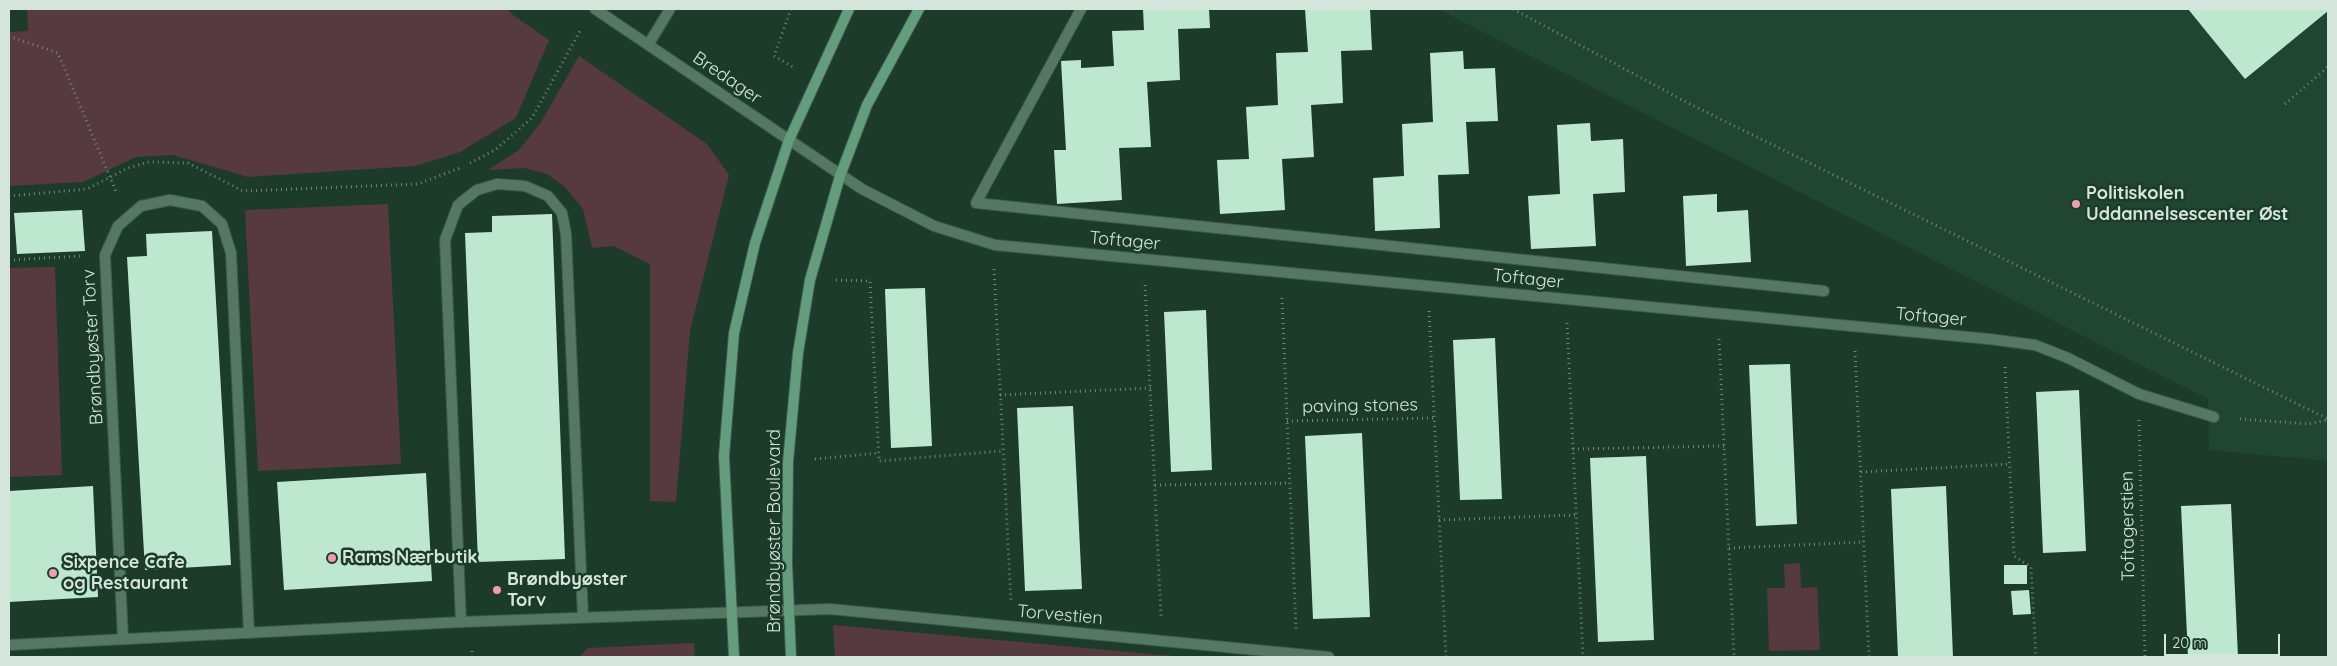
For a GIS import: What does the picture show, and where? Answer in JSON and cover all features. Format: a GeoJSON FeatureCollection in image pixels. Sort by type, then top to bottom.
{"type":"FeatureCollection","features":[{"type":"Feature","properties":{"kind":"street","name":"Bredager"},"geometry":{"type":"LineString","coordinates":[[595,9],[840,176]]}},
{"type":"Feature","properties":{"kind":"street"},"geometry":{"type":"LineString","coordinates":[[648,45],[670,9]]}},
{"type":"Feature","properties":{"kind":"street"},"geometry":{"type":"LineString","coordinates":[[734,657],[724,456],[734,333],[755,243],[789,140],[849,9]]}},
{"type":"Feature","properties":{"kind":"street","name":"Brøndbyøster Boulevard"},"geometry":{"type":"LineString","coordinates":[[791,657],[787,562],[788,462],[798,353],[810,280],[840,176],[867,105],[919,9]]}},
{"type":"Feature","properties":{"kind":"street"},"geometry":{"type":"LineString","coordinates":[[1080,9],[976,203],[1824,292]]}},
{"type":"Feature","properties":{"kind":"street","name":"Toftager"},"geometry":{"type":"LineString","coordinates":[[840,176],[934,226],[994,245],[1854,326],[2035,345],[2068,358],[2139,394],[2214,417]]}},
{"type":"Feature","properties":{"kind":"street"},"geometry":{"type":"LineString","coordinates":[[461,622],[445,240],[458,204],[477,190],[497,184],[525,186],[548,196],[562,213],[566,234],[583,617]]}},
{"type":"Feature","properties":{"kind":"street","name":"Brøndbyøster Torv"},"geometry":{"type":"LineString","coordinates":[[124,639],[105,255],[118,226],[129,216],[141,206],[170,200],[202,206],[222,224],[231,254],[249,633]]}},
{"type":"Feature","properties":{"kind":"street","name":"Torvestien"},"geometry":{"type":"LineString","coordinates":[[789,611],[830,609],[1329,657]]}},
{"type":"Feature","properties":{"kind":"street"},"geometry":{"type":"LineString","coordinates":[[9,645],[461,622],[789,611]]}},
{"type":"Feature","properties":{"kind":"path"},"geometry":{"type":"LineString","coordinates":[[1513,9],[1688,103],[2328,420]]}},
{"type":"Feature","properties":{"kind":"path"},"geometry":{"type":"LineString","coordinates":[[9,196],[88,189],[128,168],[149,162],[168,161],[188,163],[244,191],[418,184],[453,172],[495,150],[532,118],[583,26]]}},
{"type":"Feature","properties":{"kind":"path"},"geometry":{"type":"LineString","coordinates":[[9,36],[58,53],[110,179],[129,216]]}},
{"type":"Feature","properties":{"kind":"path"},"geometry":{"type":"LineString","coordinates":[[2285,104],[2328,67]]}},
{"type":"Feature","properties":{"kind":"path"},"geometry":{"type":"LineString","coordinates":[[994,245],[1002,451],[1012,628]]}},
{"type":"Feature","properties":{"kind":"path"},"geometry":{"type":"LineString","coordinates":[[9,260],[105,255]]}},
{"type":"Feature","properties":{"kind":"path"},"geometry":{"type":"LineString","coordinates":[[1146,259],[1162,640]]}},
{"type":"Feature","properties":{"kind":"path"},"geometry":{"type":"LineString","coordinates":[[1282,272],[1296,654]]}},
{"type":"Feature","properties":{"kind":"path"},"geometry":{"type":"LineString","coordinates":[[810,280],[870,281],[879,461],[1002,451]]}},
{"type":"Feature","properties":{"kind":"path"},"geometry":{"type":"LineString","coordinates":[[1427,286],[1446,657]]}},
{"type":"Feature","properties":{"kind":"path"},"geometry":{"type":"LineString","coordinates":[[1566,299],[1583,657]]}},
{"type":"Feature","properties":{"kind":"path"},"geometry":{"type":"LineString","coordinates":[[1718,314],[1734,657]]}},
{"type":"Feature","properties":{"kind":"path"},"geometry":{"type":"LineString","coordinates":[[1854,326],[1869,657]]}},
{"type":"Feature","properties":{"kind":"path"},"geometry":{"type":"LineString","coordinates":[[2003,341],[2014,556],[2031,566],[2036,657]]}},
{"type":"Feature","properties":{"kind":"path"},"geometry":{"type":"LineString","coordinates":[[1000,395],[1151,388]]}},
{"type":"Feature","properties":{"kind":"path","name":"Toftagerstien"},"geometry":{"type":"LineString","coordinates":[[2139,394],[2145,657]]}},
{"type":"Feature","properties":{"kind":"path"},"geometry":{"type":"LineString","coordinates":[[2214,417],[2308,424],[2328,420]]}},
{"type":"Feature","properties":{"kind":"path","name":"paving stones"},"geometry":{"type":"LineString","coordinates":[[1287,422],[1434,418]]}},
{"type":"Feature","properties":{"kind":"path"},"geometry":{"type":"LineString","coordinates":[[1573,449],[1724,446]]}},
{"type":"Feature","properties":{"kind":"path"},"geometry":{"type":"LineString","coordinates":[[788,462],[879,453]]}},
{"type":"Feature","properties":{"kind":"path"},"geometry":{"type":"LineString","coordinates":[[1861,472],[2010,464]]}},
{"type":"Feature","properties":{"kind":"path"},"geometry":{"type":"LineString","coordinates":[[1155,485],[1290,483]]}},
{"type":"Feature","properties":{"kind":"path"},"geometry":{"type":"LineString","coordinates":[[1439,520],[1576,515]]}},
{"type":"Feature","properties":{"kind":"path"},"geometry":{"type":"LineString","coordinates":[[1729,548],[1864,542]]}},
{"type":"Feature","properties":{"kind":"shaded area"},"geometry":{"type":"Polygon","coordinates":[[[27,9],[507,9],[549,40],[516,118],[460,152],[415,166],[248,177],[173,155],[136,157],[83,182],[9,186],[9,32],[28,31],[27,9]]]}},
{"type":"Feature","properties":{"kind":"shaded area","name":"Politiskolen Uddannelsescenter Øst"},"geometry":{"type":"Polygon","coordinates":[[[1438,9],[2328,9],[2328,461],[2209,450],[2208,399],[1438,9]]]}},
{"type":"Feature","properties":{"kind":"shaded area"},"geometry":{"type":"Polygon","coordinates":[[[579,56],[707,144],[729,175],[690,331],[676,502],[650,501],[650,264],[614,246],[592,248],[583,209],[565,187],[547,174],[524,168],[488,170],[519,150],[541,122],[579,56]]]}},
{"type":"Feature","properties":{"kind":"shaded area"},"geometry":{"type":"Polygon","coordinates":[[[388,204],[401,464],[258,471],[245,210],[388,204]]]}},
{"type":"Feature","properties":{"kind":"shaded area"},"geometry":{"type":"Polygon","coordinates":[[[55,267],[62,475],[9,477],[9,268],[55,267]]]}},
{"type":"Feature","properties":{"kind":"shaded area"},"geometry":{"type":"Polygon","coordinates":[[[1800,563],[1801,588],[1817,587],[1820,650],[1769,651],[1767,588],[1785,588],[1784,564],[1800,563]]]}},
{"type":"Feature","properties":{"kind":"shaded area"},"geometry":{"type":"Polygon","coordinates":[[[833,625],[1184,657],[835,657],[833,625]]]}},
{"type":"Feature","properties":{"kind":"shaded area"},"geometry":{"type":"Polygon","coordinates":[[[694,643],[695,657],[579,657],[588,648],[694,643]]]}},
{"type":"Feature","properties":{"kind":"building"},"geometry":{"type":"Polygon","coordinates":[[[1143,9],[1209,9],[1210,28],[1178,29],[1180,80],[1147,82],[1151,147],[1119,148],[1122,200],[1057,204],[1054,150],[1066,150],[1061,61],[1081,60],[1081,68],[1114,66],[1112,31],[1144,30],[1143,9]]]}},
{"type":"Feature","properties":{"kind":"building"},"geometry":{"type":"Polygon","coordinates":[[[1305,9],[1370,9],[1372,50],[1341,51],[1343,103],[1311,105],[1314,157],[1282,159],[1285,210],[1220,214],[1217,160],[1249,159],[1246,107],[1278,105],[1276,53],[1308,52],[1305,9]]]}},
{"type":"Feature","properties":{"kind":"building"},"geometry":{"type":"Polygon","coordinates":[[[2188,9],[2328,9],[2328,11],[2245,79],[2188,9]]]}},
{"type":"Feature","properties":{"kind":"building"},"geometry":{"type":"Polygon","coordinates":[[[1463,51],[1464,69],[1495,68],[1498,121],[1466,122],[1469,174],[1438,175],[1440,228],[1375,231],[1373,178],[1404,176],[1402,124],[1433,122],[1430,53],[1463,51]]]}},
{"type":"Feature","properties":{"kind":"building"},"geometry":{"type":"Polygon","coordinates":[[[1590,123],[1591,141],[1623,139],[1625,192],[1593,194],[1596,246],[1531,249],[1528,196],[1560,194],[1557,125],[1590,123]]]}},
{"type":"Feature","properties":{"kind":"building"},"geometry":{"type":"Polygon","coordinates":[[[1717,194],[1717,212],[1748,210],[1751,262],[1686,266],[1683,196],[1717,194]]]}},
{"type":"Feature","properties":{"kind":"building"},"geometry":{"type":"Polygon","coordinates":[[[82,210],[85,251],[17,254],[14,213],[82,210]]]}},
{"type":"Feature","properties":{"kind":"building"},"geometry":{"type":"Polygon","coordinates":[[[552,214],[565,559],[478,562],[465,233],[492,232],[492,216],[552,214]]]}},
{"type":"Feature","properties":{"kind":"building"},"geometry":{"type":"Polygon","coordinates":[[[212,231],[231,565],[145,570],[127,257],[147,256],[146,234],[212,231]]]}},
{"type":"Feature","properties":{"kind":"building"},"geometry":{"type":"Polygon","coordinates":[[[925,288],[932,446],[891,448],[885,289],[925,288]]]}},
{"type":"Feature","properties":{"kind":"building"},"geometry":{"type":"Polygon","coordinates":[[[1206,310],[1212,470],[1171,472],[1164,312],[1206,310]]]}},
{"type":"Feature","properties":{"kind":"building"},"geometry":{"type":"Polygon","coordinates":[[[1495,338],[1502,499],[1460,500],[1453,340],[1495,338]]]}},
{"type":"Feature","properties":{"kind":"building"},"geometry":{"type":"Polygon","coordinates":[[[1790,364],[1797,524],[1756,526],[1749,365],[1790,364]]]}},
{"type":"Feature","properties":{"kind":"building"},"geometry":{"type":"Polygon","coordinates":[[[2079,390],[2086,551],[2043,553],[2036,392],[2079,390]]]}},
{"type":"Feature","properties":{"kind":"building"},"geometry":{"type":"Polygon","coordinates":[[[1073,406],[1082,589],[1025,591],[1017,408],[1073,406]]]}},
{"type":"Feature","properties":{"kind":"building"},"geometry":{"type":"Polygon","coordinates":[[[1362,433],[1370,617],[1313,619],[1305,436],[1362,433]]]}},
{"type":"Feature","properties":{"kind":"building"},"geometry":{"type":"Polygon","coordinates":[[[1646,456],[1654,640],[1598,642],[1590,458],[1646,456]]]}},
{"type":"Feature","properties":{"kind":"building"},"geometry":{"type":"Polygon","coordinates":[[[426,473],[432,581],[284,590],[277,482],[426,473]]]}},
{"type":"Feature","properties":{"kind":"building"},"geometry":{"type":"Polygon","coordinates":[[[93,486],[98,597],[9,602],[9,491],[93,486]]]}},
{"type":"Feature","properties":{"kind":"building"},"geometry":{"type":"Polygon","coordinates":[[[1946,486],[1953,657],[1898,657],[1891,489],[1946,486]]]}},
{"type":"Feature","properties":{"kind":"building"},"geometry":{"type":"Polygon","coordinates":[[[2231,504],[2238,657],[2188,657],[2181,506],[2231,504]]]}},
{"type":"Feature","properties":{"kind":"building"},"geometry":{"type":"Polygon","coordinates":[[[2004,565],[2027,565],[2027,584],[2004,584],[2004,565]]]}},
{"type":"Feature","properties":{"kind":"building"},"geometry":{"type":"Polygon","coordinates":[[[2029,590],[2031,614],[2013,615],[2011,591],[2029,590]]]}},
{"type":"Feature","properties":{"kind":"place","name":"Politiskolen Uddannelsescenter Øst"},"geometry":{"type":"Point","coordinates":[2076,204]}},
{"type":"Feature","properties":{"kind":"place","name":"Rams Nærbutik"},"geometry":{"type":"Point","coordinates":[332,558]}},
{"type":"Feature","properties":{"kind":"place","name":"Sixpence Cafe og Restaurant"},"geometry":{"type":"Point","coordinates":[53,573]}},
{"type":"Feature","properties":{"kind":"place","name":"Brøndbyøster Torv"},"geometry":{"type":"Point","coordinates":[497,590]}}]}
